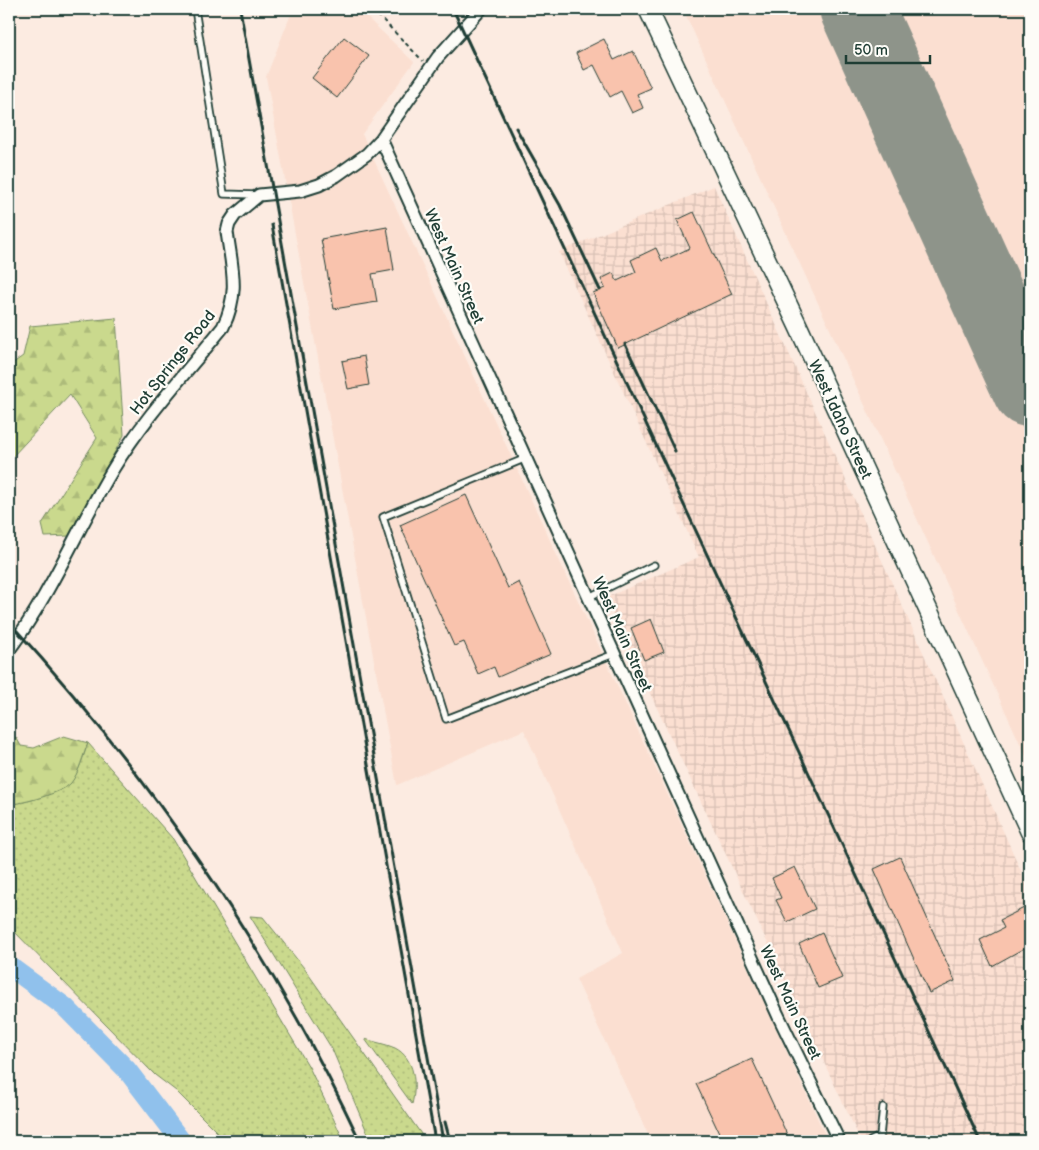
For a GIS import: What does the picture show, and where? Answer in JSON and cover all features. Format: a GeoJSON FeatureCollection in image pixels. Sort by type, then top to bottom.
{"type":"FeatureCollection","features":[{"type":"Feature","properties":{"kind":"main road","name":"West Idaho Street"},"geometry":{"type":"LineString","coordinates":[[648,9],[799,328],[1030,832]]}},
{"type":"Feature","properties":{"kind":"street"},"geometry":{"type":"LineString","coordinates":[[259,195],[300,191],[319,185],[351,166],[381,139],[430,68],[481,9]]}},
{"type":"Feature","properties":{"kind":"street","name":"West Main Street"},"geometry":{"type":"LineString","coordinates":[[381,139],[524,459],[589,597],[778,1015],[839,1141]]}},
{"type":"Feature","properties":{"kind":"street","name":"Hot Springs Road"},"geometry":{"type":"LineString","coordinates":[[9,650],[29,624],[114,469],[140,429],[223,327],[232,310],[234,297],[227,232],[229,224],[235,215],[259,195]]}},
{"type":"Feature","properties":{"kind":"lane"},"geometry":{"type":"LineString","coordinates":[[195,9],[224,194],[259,195]]}},
{"type":"Feature","properties":{"kind":"lane"},"geometry":{"type":"LineString","coordinates":[[524,459],[384,517],[446,720],[614,654]]}},
{"type":"Feature","properties":{"kind":"lane"},"geometry":{"type":"LineString","coordinates":[[589,597],[654,565]]}},
{"type":"Feature","properties":{"kind":"lane"},"geometry":{"type":"LineString","coordinates":[[870,1141],[880,1136],[883,1107]]}},
{"type":"Feature","properties":{"kind":"path"},"geometry":{"type":"LineString","coordinates":[[372,9],[430,68]]}},
{"type":"Feature","properties":{"kind":"shaded area"},"geometry":{"type":"Polygon","coordinates":[[[293,9],[358,9],[414,62],[362,134],[828,1141],[651,1141],[576,979],[623,953],[524,730],[397,785],[266,77],[293,9]]]}},
{"type":"Feature","properties":{"kind":"shaded area"},"geometry":{"type":"Polygon","coordinates":[[[683,9],[1030,9],[1030,765],[683,9]]]}},
{"type":"Feature","properties":{"kind":"shaded area"},"geometry":{"type":"Polygon","coordinates":[[[714,186],[1030,891],[1030,1141],[861,1141],[605,598],[699,557],[559,252],[714,186]]]}},
{"type":"Feature","properties":{"kind":"green space"},"geometry":{"type":"Polygon","coordinates":[[[116,318],[124,435],[69,536],[45,537],[42,524],[97,438],[70,395],[11,458],[9,456],[9,366],[23,356],[30,326],[116,318]]]}},
{"type":"Feature","properties":{"kind":"green space"},"geometry":{"type":"Polygon","coordinates":[[[64,736],[88,743],[79,769],[71,783],[42,797],[9,804],[9,742],[16,737],[21,746],[34,748],[64,736]]]}},
{"type":"Feature","properties":{"kind":"green space"},"geometry":{"type":"Polygon","coordinates":[[[88,743],[173,839],[309,1067],[344,1141],[226,1141],[176,1091],[155,1075],[9,926],[9,804],[24,802],[53,793],[68,784],[78,771],[88,743]]]}},
{"type":"Feature","properties":{"kind":"green space"},"geometry":{"type":"Polygon","coordinates":[[[250,916],[263,917],[304,968],[426,1141],[371,1141],[332,1049],[250,916]]]}},
{"type":"Feature","properties":{"kind":"green space"},"geometry":{"type":"Polygon","coordinates":[[[365,1039],[395,1048],[407,1058],[414,1081],[412,1104],[365,1039]]]}},
{"type":"Feature","properties":{"kind":"building"},"geometry":{"type":"Polygon","coordinates":[[[344,37],[369,56],[337,98],[312,78],[344,37]]]}},
{"type":"Feature","properties":{"kind":"building"},"geometry":{"type":"Polygon","coordinates":[[[604,39],[614,60],[633,51],[651,88],[637,94],[643,108],[632,113],[621,91],[610,97],[594,65],[584,70],[576,53],[604,39]]]}},
{"type":"Feature","properties":{"kind":"building"},"geometry":{"type":"Polygon","coordinates":[[[694,212],[732,294],[618,348],[593,293],[605,288],[601,279],[613,273],[617,281],[636,272],[631,260],[656,248],[662,261],[690,248],[677,220],[694,212]]]}},
{"type":"Feature","properties":{"kind":"building"},"geometry":{"type":"Polygon","coordinates":[[[387,227],[394,270],[372,274],[377,302],[334,309],[321,239],[387,227]]]}},
{"type":"Feature","properties":{"kind":"building"},"geometry":{"type":"Polygon","coordinates":[[[364,356],[369,385],[348,389],[342,361],[364,356]]]}},
{"type":"Feature","properties":{"kind":"building"},"geometry":{"type":"Polygon","coordinates":[[[466,495],[508,588],[519,582],[551,654],[498,677],[494,667],[478,674],[464,642],[454,646],[400,525],[466,495]]]}},
{"type":"Feature","properties":{"kind":"building"},"geometry":{"type":"Polygon","coordinates":[[[651,619],[664,652],[644,660],[631,628],[651,619]]]}},
{"type":"Feature","properties":{"kind":"building"},"geometry":{"type":"Polygon","coordinates":[[[900,857],[955,981],[929,993],[874,869],[900,857]]]}},
{"type":"Feature","properties":{"kind":"building"},"geometry":{"type":"Polygon","coordinates":[[[795,867],[815,909],[787,922],[776,900],[781,898],[772,878],[795,867]]]}},
{"type":"Feature","properties":{"kind":"building"},"geometry":{"type":"Polygon","coordinates":[[[1030,905],[1030,945],[992,966],[980,940],[1004,928],[1000,920],[1030,905]]]}},
{"type":"Feature","properties":{"kind":"building"},"geometry":{"type":"Polygon","coordinates":[[[822,933],[842,978],[818,988],[799,944],[822,933]]]}},
{"type":"Feature","properties":{"kind":"building"},"geometry":{"type":"Polygon","coordinates":[[[752,1059],[790,1141],[723,1141],[696,1084],[752,1059]]]}},
{"type":"Feature","properties":{"kind":"waterway"},"geometry":{"type":"LineString","coordinates":[[9,966],[65,1007],[127,1070],[181,1141]]}},
{"type":"Feature","properties":{"kind":"taxiway"},"geometry":{"type":"LineString","coordinates":[[997,316],[1013,343],[1030,362]]}},
{"type":"Feature","properties":{"kind":"runway"},"geometry":{"type":"LineString","coordinates":[[857,9],[1030,390]]}},
{"type":"Feature","properties":{"kind":"railway"},"geometry":{"type":"LineString","coordinates":[[240,9],[443,1141]]}},
{"type":"Feature","properties":{"kind":"railway"},"geometry":{"type":"LineString","coordinates":[[453,9],[980,1141]]}},
{"type":"Feature","properties":{"kind":"railway"},"geometry":{"type":"LineString","coordinates":[[516,128],[560,205],[600,290]]}},
{"type":"Feature","properties":{"kind":"railway"},"geometry":{"type":"LineString","coordinates":[[272,225],[435,1141]]}},
{"type":"Feature","properties":{"kind":"railway"},"geometry":{"type":"LineString","coordinates":[[625,344],[675,451]]}},
{"type":"Feature","properties":{"kind":"railway"},"geometry":{"type":"LineString","coordinates":[[9,622],[111,742],[159,804],[204,868],[247,934],[287,1001],[325,1070],[360,1141]]}},
{"type":"Feature","properties":{"kind":"railway"},"geometry":{"type":"LineString","coordinates":[[445,1122],[450,1141]]}}]}
